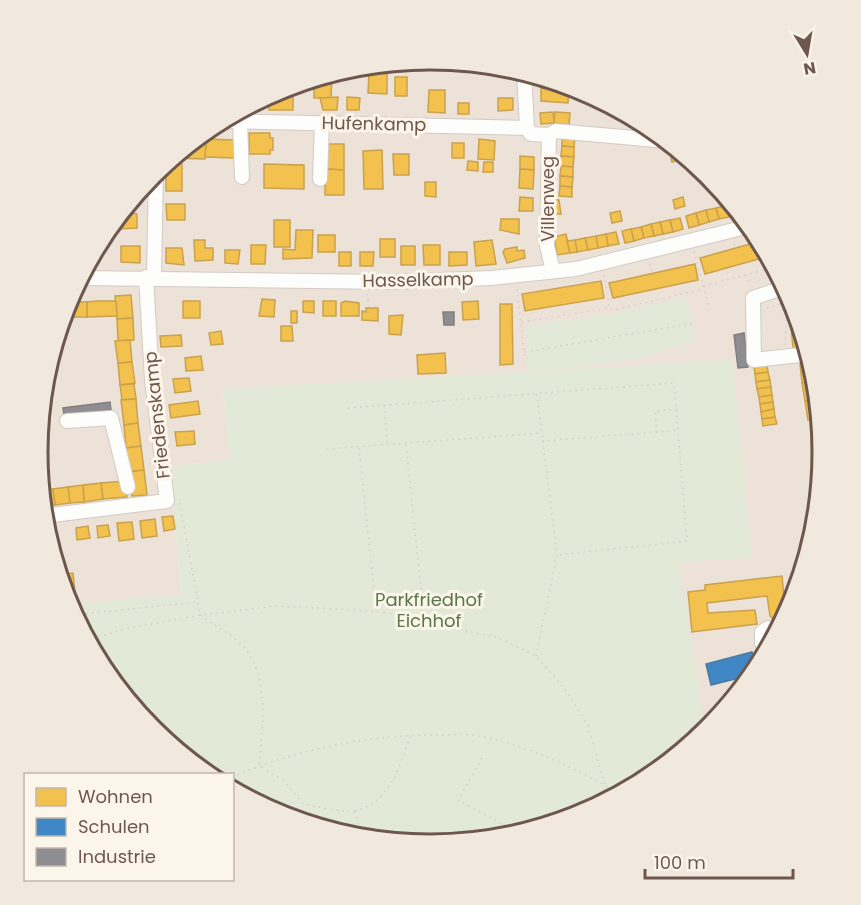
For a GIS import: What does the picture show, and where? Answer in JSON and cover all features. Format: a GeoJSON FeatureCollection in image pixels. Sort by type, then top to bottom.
{"type":"FeatureCollection","features":[{"type":"Feature","properties":{"kind":"street"},"geometry":{"type":"LineString","coordinates":[[525,82],[527,128]]}},
{"type":"Feature","properties":{"kind":"street"},"geometry":{"type":"LineString","coordinates":[[240,121],[242,177]]}},
{"type":"Feature","properties":{"kind":"street","name":"Hufenkamp"},"geometry":{"type":"LineString","coordinates":[[240,121],[527,128]]}},
{"type":"Feature","properties":{"kind":"street"},"geometry":{"type":"LineString","coordinates":[[320,179],[322,123]]}},
{"type":"Feature","properties":{"kind":"street","name":"Villenweg"},"geometry":{"type":"LineString","coordinates":[[527,128],[531,134],[549,135],[547,246],[553,271]]}},
{"type":"Feature","properties":{"kind":"street"},"geometry":{"type":"LineString","coordinates":[[549,135],[556,131],[650,139]]}},
{"type":"Feature","properties":{"kind":"street","name":"Friedenskamp"},"geometry":{"type":"LineString","coordinates":[[53,514],[129,496],[167,501],[152,380],[150,277],[155,187]]}},
{"type":"Feature","properties":{"kind":"street","name":"Hasselkamp"},"geometry":{"type":"LineString","coordinates":[[90,278],[390,282],[515,276],[576,269],[740,228]]}},
{"type":"Feature","properties":{"kind":"street"},"geometry":{"type":"LineString","coordinates":[[777,290],[753,298],[754,360],[800,355]]}},
{"type":"Feature","properties":{"kind":"street"},"geometry":{"type":"LineString","coordinates":[[67,421],[111,418],[129,496]]}},
{"type":"Feature","properties":{"kind":"street"},"geometry":{"type":"LineString","coordinates":[[762,643],[762,632],[771,628]]}},
{"type":"Feature","properties":{"kind":"path"},"geometry":{"type":"LineString","coordinates":[[697,265],[709,308]]}},
{"type":"Feature","properties":{"kind":"path"},"geometry":{"type":"LineString","coordinates":[[522,322],[609,308],[612,310],[767,269]]}},
{"type":"Feature","properties":{"kind":"path"},"geometry":{"type":"LineString","coordinates":[[515,276],[525,361]]}},
{"type":"Feature","properties":{"kind":"path"},"geometry":{"type":"LineString","coordinates":[[606,286],[609,308]]}},
{"type":"Feature","properties":{"kind":"path"},"geometry":{"type":"LineString","coordinates":[[366,293],[369,308]]}},
{"type":"Feature","properties":{"kind":"path"},"geometry":{"type":"LineString","coordinates":[[752,311],[780,304],[787,316],[784,356]]}},
{"type":"Feature","properties":{"kind":"path"},"geometry":{"type":"LineString","coordinates":[[525,352],[695,323]]}},
{"type":"Feature","properties":{"kind":"path"},"geometry":{"type":"LineString","coordinates":[[348,408],[674,383],[680,430],[687,541],[557,555]]}},
{"type":"Feature","properties":{"kind":"path"},"geometry":{"type":"LineString","coordinates":[[536,656],[557,555],[537,393]]}},
{"type":"Feature","properties":{"kind":"path"},"geometry":{"type":"LineString","coordinates":[[384,405],[387,445]]}},
{"type":"Feature","properties":{"kind":"path"},"geometry":{"type":"LineString","coordinates":[[657,432],[656,411],[677,409]]}},
{"type":"Feature","properties":{"kind":"path"},"geometry":{"type":"LineString","coordinates":[[543,441],[680,430]]}},
{"type":"Feature","properties":{"kind":"path"},"geometry":{"type":"LineString","coordinates":[[327,449],[541,433]]}},
{"type":"Feature","properties":{"kind":"path"},"geometry":{"type":"LineString","coordinates":[[406,444],[424,620]]}},
{"type":"Feature","properties":{"kind":"path"},"geometry":{"type":"LineString","coordinates":[[359,446],[376,611]]}},
{"type":"Feature","properties":{"kind":"path"},"geometry":{"type":"LineString","coordinates":[[167,501],[181,504],[200,615],[242,646],[260,679],[264,708],[259,765]]}},
{"type":"Feature","properties":{"kind":"path"},"geometry":{"type":"LineString","coordinates":[[84,614],[198,602]]}},
{"type":"Feature","properties":{"kind":"path"},"geometry":{"type":"LineString","coordinates":[[95,637],[124,629],[200,615],[277,606],[376,611],[499,638],[536,656],[565,688],[588,726],[605,785],[604,794]]}},
{"type":"Feature","properties":{"kind":"path"},"geometry":{"type":"LineString","coordinates":[[259,765],[284,781],[303,804],[354,811],[378,799],[394,781],[411,735]]}},
{"type":"Feature","properties":{"kind":"path"},"geometry":{"type":"LineString","coordinates":[[234,776],[259,765],[334,745],[411,735],[477,735],[552,758],[612,789]]}},
{"type":"Feature","properties":{"kind":"path"},"geometry":{"type":"LineString","coordinates":[[482,758],[458,800],[508,827]]}},
{"type":"Feature","properties":{"kind":"path"},"geometry":{"type":"LineString","coordinates":[[354,811],[361,829]]}},
{"type":"Feature","properties":{"kind":"shaded area"},"geometry":{"type":"Polygon","coordinates":[[[456,71],[505,77],[529,83],[600,109],[643,134],[663,149],[683,165],[718,200],[762,261],[784,306],[806,378],[813,453],[810,502],[793,575],[774,622],[749,665],[703,721],[678,561],[752,558],[223,389],[230,460],[170,466],[181,596],[78,602],[61,551],[51,502],[48,453],[51,403],[68,330],[87,283],[112,240],[143,200],[178,165],[239,121],[261,109],[308,90],[381,73],[456,71]]]}},
{"type":"Feature","properties":{"kind":"green space"},"geometry":{"type":"Polygon","coordinates":[[[687,298],[695,341],[641,358],[568,368],[528,370],[525,326],[610,314],[687,298]]]}},
{"type":"Feature","properties":{"kind":"green space","name":"Parkfriedhof Eichhof"},"geometry":{"type":"Polygon","coordinates":[[[732,360],[752,558],[679,562],[703,721],[683,740],[643,771],[600,796],[553,815],[480,832],[430,835],[356,828],[284,806],[234,781],[234,773],[218,771],[178,740],[143,705],[112,665],[78,602],[181,595],[170,466],[230,460],[223,389],[732,360]]]}},
{"type":"Feature","properties":{"kind":"building: Wohnen"},"geometry":{"type":"Polygon","coordinates":[[[387,72],[387,94],[368,93],[369,75],[387,72]]]}},
{"type":"Feature","properties":{"kind":"building: Wohnen"},"geometry":{"type":"Polygon","coordinates":[[[395,77],[407,77],[407,96],[395,96],[395,77]]]}},
{"type":"Feature","properties":{"kind":"building: Wohnen"},"geometry":{"type":"Polygon","coordinates":[[[332,83],[331,98],[314,98],[314,88],[332,83]]]}},
{"type":"Feature","properties":{"kind":"building: Wohnen"},"geometry":{"type":"Polygon","coordinates":[[[541,88],[569,96],[568,103],[541,101],[541,88]]]}},
{"type":"Feature","properties":{"kind":"building: Wohnen"},"geometry":{"type":"Polygon","coordinates":[[[429,90],[445,90],[445,113],[428,112],[429,90]]]}},
{"type":"Feature","properties":{"kind":"building: Wohnen"},"geometry":{"type":"Polygon","coordinates":[[[293,97],[293,110],[269,110],[269,106],[293,97]]]}},
{"type":"Feature","properties":{"kind":"building: Wohnen"},"geometry":{"type":"Polygon","coordinates":[[[338,97],[337,110],[323,110],[320,98],[338,97]]]}},
{"type":"Feature","properties":{"kind":"building: Wohnen"},"geometry":{"type":"Polygon","coordinates":[[[347,97],[360,98],[359,110],[347,110],[347,97]]]}},
{"type":"Feature","properties":{"kind":"building: Wohnen"},"geometry":{"type":"Polygon","coordinates":[[[498,98],[513,98],[513,110],[498,111],[498,98]]]}},
{"type":"Feature","properties":{"kind":"building: Wohnen"},"geometry":{"type":"Polygon","coordinates":[[[458,103],[469,103],[469,114],[458,114],[458,103]]]}},
{"type":"Feature","properties":{"kind":"building: Wohnen"},"geometry":{"type":"Polygon","coordinates":[[[553,112],[554,123],[541,124],[540,113],[553,112]]]}},
{"type":"Feature","properties":{"kind":"building: Wohnen"},"geometry":{"type":"Polygon","coordinates":[[[555,112],[570,113],[569,125],[554,123],[555,112]]]}},
{"type":"Feature","properties":{"kind":"building: Wohnen"},"geometry":{"type":"Polygon","coordinates":[[[249,133],[270,133],[270,138],[273,138],[273,150],[270,150],[270,154],[249,154],[249,133]]]}},
{"type":"Feature","properties":{"kind":"building: Wohnen"},"geometry":{"type":"Polygon","coordinates":[[[562,136],[575,137],[574,147],[562,146],[562,136]]]}},
{"type":"Feature","properties":{"kind":"building: Wohnen"},"geometry":{"type":"Polygon","coordinates":[[[211,139],[235,140],[234,158],[205,157],[206,143],[211,139]]]}},
{"type":"Feature","properties":{"kind":"building: Wohnen"},"geometry":{"type":"Polygon","coordinates":[[[479,139],[495,141],[494,160],[478,159],[479,139]]]}},
{"type":"Feature","properties":{"kind":"building: Wohnen"},"geometry":{"type":"Polygon","coordinates":[[[206,143],[205,159],[186,158],[206,143]]]}},
{"type":"Feature","properties":{"kind":"building: Wohnen"},"geometry":{"type":"Polygon","coordinates":[[[452,143],[464,143],[464,158],[452,158],[452,143]]]}},
{"type":"Feature","properties":{"kind":"building: Wohnen"},"geometry":{"type":"Polygon","coordinates":[[[325,144],[344,144],[344,170],[325,169],[325,144]]]}},
{"type":"Feature","properties":{"kind":"building: Wohnen"},"geometry":{"type":"Polygon","coordinates":[[[562,146],[574,147],[574,157],[561,156],[562,146]]]}},
{"type":"Feature","properties":{"kind":"building: Wohnen"},"geometry":{"type":"Polygon","coordinates":[[[382,150],[383,189],[364,189],[363,151],[382,150]]]}},
{"type":"Feature","properties":{"kind":"building: Wohnen"},"geometry":{"type":"Polygon","coordinates":[[[393,154],[409,154],[409,175],[394,175],[393,154]]]}},
{"type":"Feature","properties":{"kind":"building: Wohnen"},"geometry":{"type":"Polygon","coordinates":[[[520,156],[534,157],[534,170],[520,169],[520,156]]]}},
{"type":"Feature","properties":{"kind":"building: Wohnen"},"geometry":{"type":"Polygon","coordinates":[[[561,156],[574,157],[573,167],[561,166],[561,156]]]}},
{"type":"Feature","properties":{"kind":"building: Wohnen"},"geometry":{"type":"Polygon","coordinates":[[[468,161],[478,162],[478,171],[467,170],[468,161]]]}},
{"type":"Feature","properties":{"kind":"building: Wohnen"},"geometry":{"type":"Polygon","coordinates":[[[484,162],[493,162],[493,172],[483,172],[484,162]]]}},
{"type":"Feature","properties":{"kind":"building: Wohnen"},"geometry":{"type":"Polygon","coordinates":[[[182,164],[182,191],[166,191],[166,176],[182,164]]]}},
{"type":"Feature","properties":{"kind":"building: Wohnen"},"geometry":{"type":"Polygon","coordinates":[[[264,164],[304,165],[304,189],[264,188],[264,164]]]}},
{"type":"Feature","properties":{"kind":"building: Wohnen"},"geometry":{"type":"Polygon","coordinates":[[[561,166],[573,167],[573,177],[560,176],[561,166]]]}},
{"type":"Feature","properties":{"kind":"building: Wohnen"},"geometry":{"type":"Polygon","coordinates":[[[325,169],[344,170],[344,195],[325,195],[325,169]]]}},
{"type":"Feature","properties":{"kind":"building: Wohnen"},"geometry":{"type":"Polygon","coordinates":[[[520,169],[534,170],[533,189],[519,188],[520,169]]]}},
{"type":"Feature","properties":{"kind":"building: Wohnen"},"geometry":{"type":"Polygon","coordinates":[[[560,176],[573,177],[572,187],[560,186],[560,176]]]}},
{"type":"Feature","properties":{"kind":"building: Wohnen"},"geometry":{"type":"Polygon","coordinates":[[[425,182],[436,182],[436,197],[425,196],[425,182]]]}},
{"type":"Feature","properties":{"kind":"building: Wohnen"},"geometry":{"type":"Polygon","coordinates":[[[560,186],[572,187],[572,197],[559,196],[560,186]]]}},
{"type":"Feature","properties":{"kind":"building: Wohnen"},"geometry":{"type":"Polygon","coordinates":[[[520,197],[533,198],[533,211],[519,211],[520,197]]]}},
{"type":"Feature","properties":{"kind":"building: Wohnen"},"geometry":{"type":"Polygon","coordinates":[[[683,197],[685,206],[675,209],[673,200],[683,197]]]}},
{"type":"Feature","properties":{"kind":"building: Wohnen"},"geometry":{"type":"Polygon","coordinates":[[[552,200],[559,200],[561,214],[552,214],[552,200]]]}},
{"type":"Feature","properties":{"kind":"building: Wohnen"},"geometry":{"type":"Polygon","coordinates":[[[166,204],[185,204],[185,220],[167,220],[166,204]]]}},
{"type":"Feature","properties":{"kind":"building: Wohnen"},"geometry":{"type":"Polygon","coordinates":[[[723,206],[729,217],[719,219],[716,208],[723,206]]]}},
{"type":"Feature","properties":{"kind":"building: Wohnen"},"geometry":{"type":"Polygon","coordinates":[[[716,208],[719,219],[709,222],[706,210],[716,208]]]}},
{"type":"Feature","properties":{"kind":"building: Wohnen"},"geometry":{"type":"Polygon","coordinates":[[[706,210],[709,222],[699,225],[696,213],[706,210]]]}},
{"type":"Feature","properties":{"kind":"building: Wohnen"},"geometry":{"type":"Polygon","coordinates":[[[620,211],[622,221],[612,223],[610,213],[620,211]]]}},
{"type":"Feature","properties":{"kind":"building: Wohnen"},"geometry":{"type":"Polygon","coordinates":[[[133,213],[137,214],[137,228],[120,229],[133,213]]]}},
{"type":"Feature","properties":{"kind":"building: Wohnen"},"geometry":{"type":"Polygon","coordinates":[[[696,213],[699,225],[689,228],[686,216],[696,213]]]}},
{"type":"Feature","properties":{"kind":"building: Wohnen"},"geometry":{"type":"Polygon","coordinates":[[[680,218],[683,229],[673,232],[670,220],[680,218]]]}},
{"type":"Feature","properties":{"kind":"building: Wohnen"},"geometry":{"type":"Polygon","coordinates":[[[501,219],[519,219],[519,234],[500,230],[501,219]]]}},
{"type":"Feature","properties":{"kind":"building: Wohnen"},"geometry":{"type":"Polygon","coordinates":[[[274,220],[290,220],[290,247],[274,247],[274,220]]]}},
{"type":"Feature","properties":{"kind":"building: Wohnen"},"geometry":{"type":"Polygon","coordinates":[[[670,220],[673,232],[663,234],[660,222],[670,220]]]}},
{"type":"Feature","properties":{"kind":"building: Wohnen"},"geometry":{"type":"Polygon","coordinates":[[[660,222],[663,234],[654,236],[651,224],[660,222]]]}},
{"type":"Feature","properties":{"kind":"building: Wohnen"},"geometry":{"type":"Polygon","coordinates":[[[651,224],[654,236],[644,238],[641,227],[651,224]]]}},
{"type":"Feature","properties":{"kind":"building: Wohnen"},"geometry":{"type":"Polygon","coordinates":[[[641,227],[644,238],[634,241],[631,229],[641,227]]]}},
{"type":"Feature","properties":{"kind":"building: Wohnen"},"geometry":{"type":"Polygon","coordinates":[[[631,229],[634,241],[625,243],[622,231],[631,229]]]}},
{"type":"Feature","properties":{"kind":"building: Wohnen"},"geometry":{"type":"Polygon","coordinates":[[[296,230],[313,230],[312,258],[283,259],[283,249],[295,250],[296,230]]]}},
{"type":"Feature","properties":{"kind":"building: Wohnen"},"geometry":{"type":"Polygon","coordinates":[[[616,232],[619,244],[608,246],[606,234],[616,232]]]}},
{"type":"Feature","properties":{"kind":"building: Wohnen"},"geometry":{"type":"Polygon","coordinates":[[[566,234],[570,253],[557,255],[554,237],[566,234]]]}},
{"type":"Feature","properties":{"kind":"building: Wohnen"},"geometry":{"type":"Polygon","coordinates":[[[606,234],[608,246],[598,248],[596,236],[606,234]]]}},
{"type":"Feature","properties":{"kind":"building: Wohnen"},"geometry":{"type":"Polygon","coordinates":[[[318,235],[335,235],[335,252],[318,252],[318,235]]]}},
{"type":"Feature","properties":{"kind":"building: Wohnen"},"geometry":{"type":"Polygon","coordinates":[[[596,236],[598,248],[588,250],[585,238],[596,236]]]}},
{"type":"Feature","properties":{"kind":"building: Wohnen"},"geometry":{"type":"Polygon","coordinates":[[[585,238],[588,250],[577,252],[575,240],[585,238]]]}},
{"type":"Feature","properties":{"kind":"building: Wohnen"},"geometry":{"type":"Polygon","coordinates":[[[380,239],[395,239],[395,257],[380,257],[380,239]]]}},
{"type":"Feature","properties":{"kind":"building: Wohnen"},"geometry":{"type":"Polygon","coordinates":[[[194,240],[205,240],[205,248],[213,248],[213,260],[195,261],[194,240]]]}},
{"type":"Feature","properties":{"kind":"building: Wohnen"},"geometry":{"type":"Polygon","coordinates":[[[492,240],[496,264],[476,266],[474,242],[492,240]]]}},
{"type":"Feature","properties":{"kind":"building: Wohnen"},"geometry":{"type":"Polygon","coordinates":[[[575,240],[577,252],[570,253],[567,241],[575,240]]]}},
{"type":"Feature","properties":{"kind":"building: Wohnen"},"geometry":{"type":"Polygon","coordinates":[[[751,244],[760,258],[705,274],[700,258],[751,244]]]}},
{"type":"Feature","properties":{"kind":"building: Wohnen"},"geometry":{"type":"Polygon","coordinates":[[[251,245],[266,245],[265,264],[251,264],[251,245]]]}},
{"type":"Feature","properties":{"kind":"building: Wohnen"},"geometry":{"type":"Polygon","coordinates":[[[423,245],[440,245],[440,265],[424,265],[423,245]]]}},
{"type":"Feature","properties":{"kind":"building: Wohnen"},"geometry":{"type":"Polygon","coordinates":[[[121,246],[140,246],[140,263],[121,262],[121,246]]]}},
{"type":"Feature","properties":{"kind":"building: Wohnen"},"geometry":{"type":"Polygon","coordinates":[[[401,246],[415,246],[415,265],[401,265],[401,246]]]}},
{"type":"Feature","properties":{"kind":"building: Wohnen"},"geometry":{"type":"Polygon","coordinates":[[[517,247],[517,251],[524,250],[525,258],[507,263],[503,252],[505,249],[517,247]]]}},
{"type":"Feature","properties":{"kind":"building: Wohnen"},"geometry":{"type":"Polygon","coordinates":[[[166,248],[182,248],[184,265],[166,263],[166,248]]]}},
{"type":"Feature","properties":{"kind":"building: Wohnen"},"geometry":{"type":"Polygon","coordinates":[[[225,250],[240,250],[238,264],[225,263],[225,250]]]}},
{"type":"Feature","properties":{"kind":"building: Wohnen"},"geometry":{"type":"Polygon","coordinates":[[[339,252],[351,252],[351,266],[339,266],[339,252]]]}},
{"type":"Feature","properties":{"kind":"building: Wohnen"},"geometry":{"type":"Polygon","coordinates":[[[360,252],[374,252],[373,266],[360,266],[360,252]]]}},
{"type":"Feature","properties":{"kind":"building: Wohnen"},"geometry":{"type":"Polygon","coordinates":[[[449,252],[467,252],[467,265],[449,266],[449,252]]]}},
{"type":"Feature","properties":{"kind":"building: Wohnen"},"geometry":{"type":"Polygon","coordinates":[[[695,264],[698,280],[613,298],[609,283],[695,264]]]}},
{"type":"Feature","properties":{"kind":"building: Wohnen"},"geometry":{"type":"Polygon","coordinates":[[[601,281],[604,298],[525,311],[522,294],[601,281]]]}},
{"type":"Feature","properties":{"kind":"building: Wohnen"},"geometry":{"type":"Polygon","coordinates":[[[131,295],[133,318],[117,319],[115,296],[131,295]]]}},
{"type":"Feature","properties":{"kind":"building: Wohnen"},"geometry":{"type":"Polygon","coordinates":[[[262,299],[275,300],[274,317],[259,316],[262,299]]]}},
{"type":"Feature","properties":{"kind":"building: Wohnen"},"geometry":{"type":"Polygon","coordinates":[[[116,301],[117,316],[87,317],[87,302],[116,301]]]}},
{"type":"Feature","properties":{"kind":"building: Wohnen"},"geometry":{"type":"Polygon","coordinates":[[[183,301],[200,301],[200,318],[183,318],[183,301]]]}},
{"type":"Feature","properties":{"kind":"building: Wohnen"},"geometry":{"type":"Polygon","coordinates":[[[303,301],[314,301],[314,313],[303,312],[303,301]]]}},
{"type":"Feature","properties":{"kind":"building: Wohnen"},"geometry":{"type":"Polygon","coordinates":[[[323,301],[336,301],[336,316],[323,316],[323,301]]]}},
{"type":"Feature","properties":{"kind":"building: Wohnen"},"geometry":{"type":"Polygon","coordinates":[[[345,301],[359,303],[359,316],[341,316],[341,303],[345,301]]]}},
{"type":"Feature","properties":{"kind":"building: Wohnen"},"geometry":{"type":"Polygon","coordinates":[[[478,301],[479,319],[463,320],[462,302],[478,301]]]}},
{"type":"Feature","properties":{"kind":"building: Wohnen"},"geometry":{"type":"Polygon","coordinates":[[[79,302],[87,302],[87,317],[73,317],[79,302]]]}},
{"type":"Feature","properties":{"kind":"building: Wohnen"},"geometry":{"type":"Polygon","coordinates":[[[500,304],[512,304],[513,364],[500,365],[500,304]]]}},
{"type":"Feature","properties":{"kind":"building: Wohnen"},"geometry":{"type":"Polygon","coordinates":[[[366,308],[378,308],[378,321],[362,320],[362,311],[366,312],[366,308]]]}},
{"type":"Feature","properties":{"kind":"building: Wohnen"},"geometry":{"type":"Polygon","coordinates":[[[291,311],[297,311],[297,323],[291,323],[291,311]]]}},
{"type":"Feature","properties":{"kind":"building: Wohnen"},"geometry":{"type":"Polygon","coordinates":[[[403,315],[401,335],[389,334],[389,316],[403,315]]]}},
{"type":"Feature","properties":{"kind":"building: Wohnen"},"geometry":{"type":"Polygon","coordinates":[[[133,318],[134,340],[118,341],[117,319],[133,318]]]}},
{"type":"Feature","properties":{"kind":"building: Wohnen"},"geometry":{"type":"Polygon","coordinates":[[[281,326],[292,326],[293,341],[281,341],[281,326]]]}},
{"type":"Feature","properties":{"kind":"building: Wohnen"},"geometry":{"type":"Polygon","coordinates":[[[791,327],[793,330],[798,348],[793,348],[791,327]]]}},
{"type":"Feature","properties":{"kind":"building: Wohnen"},"geometry":{"type":"Polygon","coordinates":[[[221,331],[223,344],[211,345],[209,333],[221,331]]]}},
{"type":"Feature","properties":{"kind":"building: Wohnen"},"geometry":{"type":"Polygon","coordinates":[[[181,335],[182,346],[161,347],[160,336],[181,335]]]}},
{"type":"Feature","properties":{"kind":"building: Wohnen"},"geometry":{"type":"Polygon","coordinates":[[[130,340],[132,362],[118,363],[115,341],[130,340]]]}},
{"type":"Feature","properties":{"kind":"building: Wohnen"},"geometry":{"type":"Polygon","coordinates":[[[445,353],[446,373],[418,374],[417,355],[445,353]]]}},
{"type":"Feature","properties":{"kind":"building: Wohnen"},"geometry":{"type":"Polygon","coordinates":[[[201,356],[203,370],[186,371],[185,358],[201,356]]]}},
{"type":"Feature","properties":{"kind":"building: Wohnen"},"geometry":{"type":"Polygon","coordinates":[[[132,362],[135,383],[120,385],[118,363],[132,362]]]}},
{"type":"Feature","properties":{"kind":"building: Wohnen"},"geometry":{"type":"Polygon","coordinates":[[[800,364],[802,364],[807,382],[802,383],[800,364]]]}},
{"type":"Feature","properties":{"kind":"building: Wohnen"},"geometry":{"type":"Polygon","coordinates":[[[767,365],[768,372],[755,374],[754,367],[767,365]]]}},
{"type":"Feature","properties":{"kind":"building: Wohnen"},"geometry":{"type":"Polygon","coordinates":[[[768,372],[770,380],[756,382],[755,374],[768,372]]]}},
{"type":"Feature","properties":{"kind":"building: Wohnen"},"geometry":{"type":"Polygon","coordinates":[[[189,378],[191,391],[175,393],[173,379],[189,378]]]}},
{"type":"Feature","properties":{"kind":"building: Wohnen"},"geometry":{"type":"Polygon","coordinates":[[[770,380],[771,387],[757,389],[756,382],[770,380]]]}},
{"type":"Feature","properties":{"kind":"building: Wohnen"},"geometry":{"type":"Polygon","coordinates":[[[807,382],[810,400],[805,401],[802,383],[807,382]]]}},
{"type":"Feature","properties":{"kind":"building: Wohnen"},"geometry":{"type":"Polygon","coordinates":[[[134,384],[136,399],[122,400],[120,385],[134,384]]]}},
{"type":"Feature","properties":{"kind":"building: Wohnen"},"geometry":{"type":"Polygon","coordinates":[[[771,387],[772,395],[759,397],[757,389],[771,387]]]}},
{"type":"Feature","properties":{"kind":"building: Wohnen"},"geometry":{"type":"Polygon","coordinates":[[[772,395],[773,402],[760,404],[759,397],[772,395]]]}},
{"type":"Feature","properties":{"kind":"building: Wohnen"},"geometry":{"type":"Polygon","coordinates":[[[136,399],[138,423],[124,425],[121,400],[136,399]]]}},
{"type":"Feature","properties":{"kind":"building: Wohnen"},"geometry":{"type":"Polygon","coordinates":[[[810,400],[811,419],[808,420],[805,401],[810,400]]]}},
{"type":"Feature","properties":{"kind":"building: Wohnen"},"geometry":{"type":"Polygon","coordinates":[[[198,401],[200,414],[171,418],[169,405],[198,401]]]}},
{"type":"Feature","properties":{"kind":"building: Wohnen"},"geometry":{"type":"Polygon","coordinates":[[[773,402],[774,409],[761,412],[760,404],[773,402]]]}},
{"type":"Feature","properties":{"kind":"building: Wohnen"},"geometry":{"type":"Polygon","coordinates":[[[774,409],[775,417],[762,419],[761,412],[774,409]]]}},
{"type":"Feature","properties":{"kind":"building: Wohnen"},"geometry":{"type":"Polygon","coordinates":[[[775,417],[777,424],[763,426],[762,419],[775,417]]]}},
{"type":"Feature","properties":{"kind":"building: Wohnen"},"geometry":{"type":"Polygon","coordinates":[[[138,423],[141,446],[126,448],[124,425],[138,423]]]}},
{"type":"Feature","properties":{"kind":"building: Wohnen"},"geometry":{"type":"Polygon","coordinates":[[[194,431],[195,444],[177,446],[175,432],[194,431]]]}},
{"type":"Feature","properties":{"kind":"building: Wohnen"},"geometry":{"type":"Polygon","coordinates":[[[141,446],[144,470],[129,472],[126,448],[141,446]]]}},
{"type":"Feature","properties":{"kind":"building: Wohnen"},"geometry":{"type":"Polygon","coordinates":[[[144,470],[147,495],[132,496],[129,472],[144,470]]]}},
{"type":"Feature","properties":{"kind":"building: Wohnen"},"geometry":{"type":"Polygon","coordinates":[[[125,481],[127,497],[103,499],[101,483],[125,481]]]}},
{"type":"Feature","properties":{"kind":"building: Wohnen"},"geometry":{"type":"Polygon","coordinates":[[[101,483],[103,499],[84,502],[83,485],[101,483]]]}},
{"type":"Feature","properties":{"kind":"building: Wohnen"},"geometry":{"type":"Polygon","coordinates":[[[83,485],[84,502],[70,503],[68,487],[83,485]]]}},
{"type":"Feature","properties":{"kind":"building: Wohnen"},"geometry":{"type":"Polygon","coordinates":[[[68,487],[70,503],[55,505],[53,489],[68,487]]]}},
{"type":"Feature","properties":{"kind":"building: Wohnen"},"geometry":{"type":"Polygon","coordinates":[[[50,489],[53,489],[55,505],[52,505],[50,489]]]}},
{"type":"Feature","properties":{"kind":"building: Wohnen"},"geometry":{"type":"Polygon","coordinates":[[[173,516],[175,529],[164,531],[162,517],[173,516]]]}},
{"type":"Feature","properties":{"kind":"building: Wohnen"},"geometry":{"type":"Polygon","coordinates":[[[155,519],[157,536],[142,538],[140,521],[155,519]]]}},
{"type":"Feature","properties":{"kind":"building: Wohnen"},"geometry":{"type":"Polygon","coordinates":[[[132,522],[134,539],[119,541],[117,523],[132,522]]]}},
{"type":"Feature","properties":{"kind":"building: Wohnen"},"geometry":{"type":"Polygon","coordinates":[[[108,525],[110,536],[98,538],[97,526],[108,525]]]}},
{"type":"Feature","properties":{"kind":"building: Wohnen"},"geometry":{"type":"Polygon","coordinates":[[[88,526],[90,538],[77,540],[76,528],[88,526]]]}},
{"type":"Feature","properties":{"kind":"building: Wohnen"},"geometry":{"type":"Polygon","coordinates":[[[73,573],[75,593],[75,593],[68,574],[73,573]]]}},
{"type":"Feature","properties":{"kind":"building: Wohnen"},"geometry":{"type":"Polygon","coordinates":[[[782,576],[784,598],[775,619],[773,619],[770,616],[767,596],[707,603],[708,613],[755,610],[757,624],[692,632],[688,592],[705,590],[705,585],[782,576]]]}},
{"type":"Feature","properties":{"kind":"building: Schulen"},"geometry":{"type":"Polygon","coordinates":[[[752,652],[754,657],[739,678],[711,685],[706,664],[752,652]]]}},
{"type":"Feature","properties":{"kind":"building: Industrie"},"geometry":{"type":"Polygon","coordinates":[[[443,312],[454,312],[454,325],[444,325],[443,312]]]}},
{"type":"Feature","properties":{"kind":"building: Industrie"},"geometry":{"type":"Polygon","coordinates":[[[744,333],[748,367],[738,368],[734,335],[744,333]]]}},
{"type":"Feature","properties":{"kind":"building: Industrie"},"geometry":{"type":"Polygon","coordinates":[[[110,402],[111,410],[64,416],[63,408],[110,402]]]}}]}
